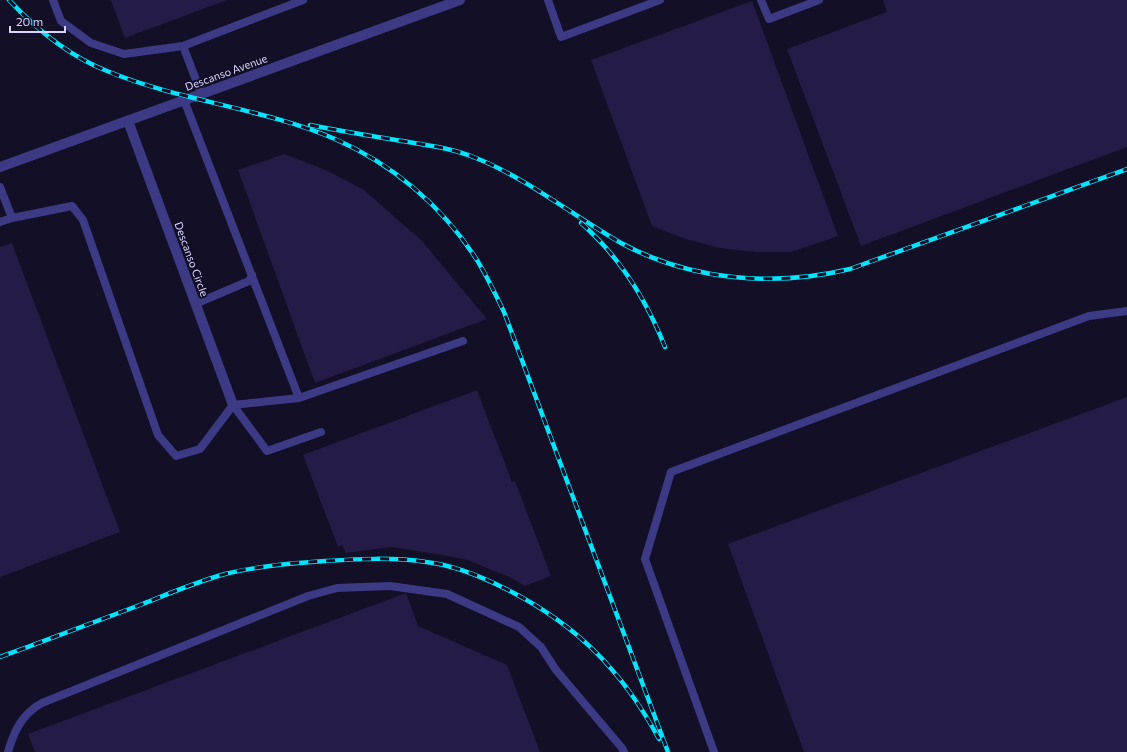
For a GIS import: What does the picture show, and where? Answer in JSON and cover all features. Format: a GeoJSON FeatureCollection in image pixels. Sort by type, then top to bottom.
{"type":"FeatureCollection","features":[{"type":"Feature","properties":{"kind":"street","name":"Descanso Avenue"},"geometry":{"type":"LineString","coordinates":[[0,167],[460,0]]}},
{"type":"Feature","properties":{"kind":"street","name":"Descanso Circle"},"geometry":{"type":"LineString","coordinates":[[128,121],[233,405]]}},
{"type":"Feature","properties":{"kind":"lane"},"geometry":{"type":"LineString","coordinates":[[53,0],[61,21],[91,43],[124,54],[183,46],[303,0]]}},
{"type":"Feature","properties":{"kind":"lane"},"geometry":{"type":"LineString","coordinates":[[548,0],[561,37],[660,0]]}},
{"type":"Feature","properties":{"kind":"lane"},"geometry":{"type":"LineString","coordinates":[[761,0],[769,19],[819,0]]}},
{"type":"Feature","properties":{"kind":"lane"},"geometry":{"type":"LineString","coordinates":[[183,46],[201,94]]}},
{"type":"Feature","properties":{"kind":"lane"},"geometry":{"type":"LineString","coordinates":[[184,100],[299,398]]}},
{"type":"Feature","properties":{"kind":"lane"},"geometry":{"type":"LineString","coordinates":[[0,187],[12,218]]}},
{"type":"Feature","properties":{"kind":"lane"},"geometry":{"type":"LineString","coordinates":[[0,222],[12,218],[72,206],[83,220],[158,435],[176,456],[200,449],[233,405],[299,398],[463,341]]}},
{"type":"Feature","properties":{"kind":"lane"},"geometry":{"type":"LineString","coordinates":[[196,304],[249,281],[252,275]]}},
{"type":"Feature","properties":{"kind":"lane"},"geometry":{"type":"LineString","coordinates":[[714,752],[645,559],[671,472],[1089,316],[1127,311]]}},
{"type":"Feature","properties":{"kind":"lane"},"geometry":{"type":"LineString","coordinates":[[233,405],[267,451],[321,432]]}},
{"type":"Feature","properties":{"kind":"lane"},"geometry":{"type":"LineString","coordinates":[[8,752],[22,718],[42,703],[308,596],[337,588],[390,586],[447,594],[519,627],[540,647],[556,670],[624,752]]}},
{"type":"Feature","properties":{"kind":"building"},"geometry":{"type":"Polygon","coordinates":[[[111,0],[227,0],[125,38],[111,0]]]}},
{"type":"Feature","properties":{"kind":"building"},"geometry":{"type":"Polygon","coordinates":[[[883,0],[1127,0],[1127,147],[861,246],[787,49],[887,12],[883,0]]]}},
{"type":"Feature","properties":{"kind":"building"},"geometry":{"type":"Polygon","coordinates":[[[752,1],[838,236],[791,252],[756,252],[720,248],[685,239],[652,226],[591,60],[752,1]]]}},
{"type":"Feature","properties":{"kind":"building"},"geometry":{"type":"Polygon","coordinates":[[[284,154],[326,170],[364,190],[422,241],[487,319],[315,383],[238,170],[284,154]]]}},
{"type":"Feature","properties":{"kind":"building"},"geometry":{"type":"Polygon","coordinates":[[[12,243],[120,532],[0,577],[0,247],[12,243]]]}},
{"type":"Feature","properties":{"kind":"building"},"geometry":{"type":"Polygon","coordinates":[[[477,390],[512,482],[515,481],[551,576],[525,586],[509,577],[467,560],[391,547],[346,553],[342,545],[338,547],[303,455],[477,390]]]}},
{"type":"Feature","properties":{"kind":"building"},"geometry":{"type":"Polygon","coordinates":[[[1127,397],[1127,752],[804,752],[728,544],[1127,397]]]}},
{"type":"Feature","properties":{"kind":"building"},"geometry":{"type":"Polygon","coordinates":[[[406,593],[418,626],[507,665],[540,752],[35,752],[28,734],[406,593]]]}},
{"type":"Feature","properties":{"kind":"railway"},"geometry":{"type":"LineString","coordinates":[[9,0],[19,11],[54,41],[66,50],[93,65],[163,90],[307,128],[356,149],[376,161],[414,188],[447,220],[462,238],[479,263],[504,312],[668,752]]}},
{"type":"Feature","properties":{"kind":"railway"},"geometry":{"type":"LineString","coordinates":[[310,125],[439,147],[476,158],[514,176],[621,243],[648,256],[676,266],[704,273],[763,279],[821,275],[850,269],[1127,169]]}},
{"type":"Feature","properties":{"kind":"railway"},"geometry":{"type":"LineString","coordinates":[[581,223],[595,236],[620,265],[649,312],[665,347]]}},
{"type":"Feature","properties":{"kind":"railway"},"geometry":{"type":"LineString","coordinates":[[0,657],[193,584],[237,571],[313,562],[376,559],[414,560],[436,563],[476,575],[530,602],[553,617],[574,633],[612,670],[645,714],[659,739]]}}]}
